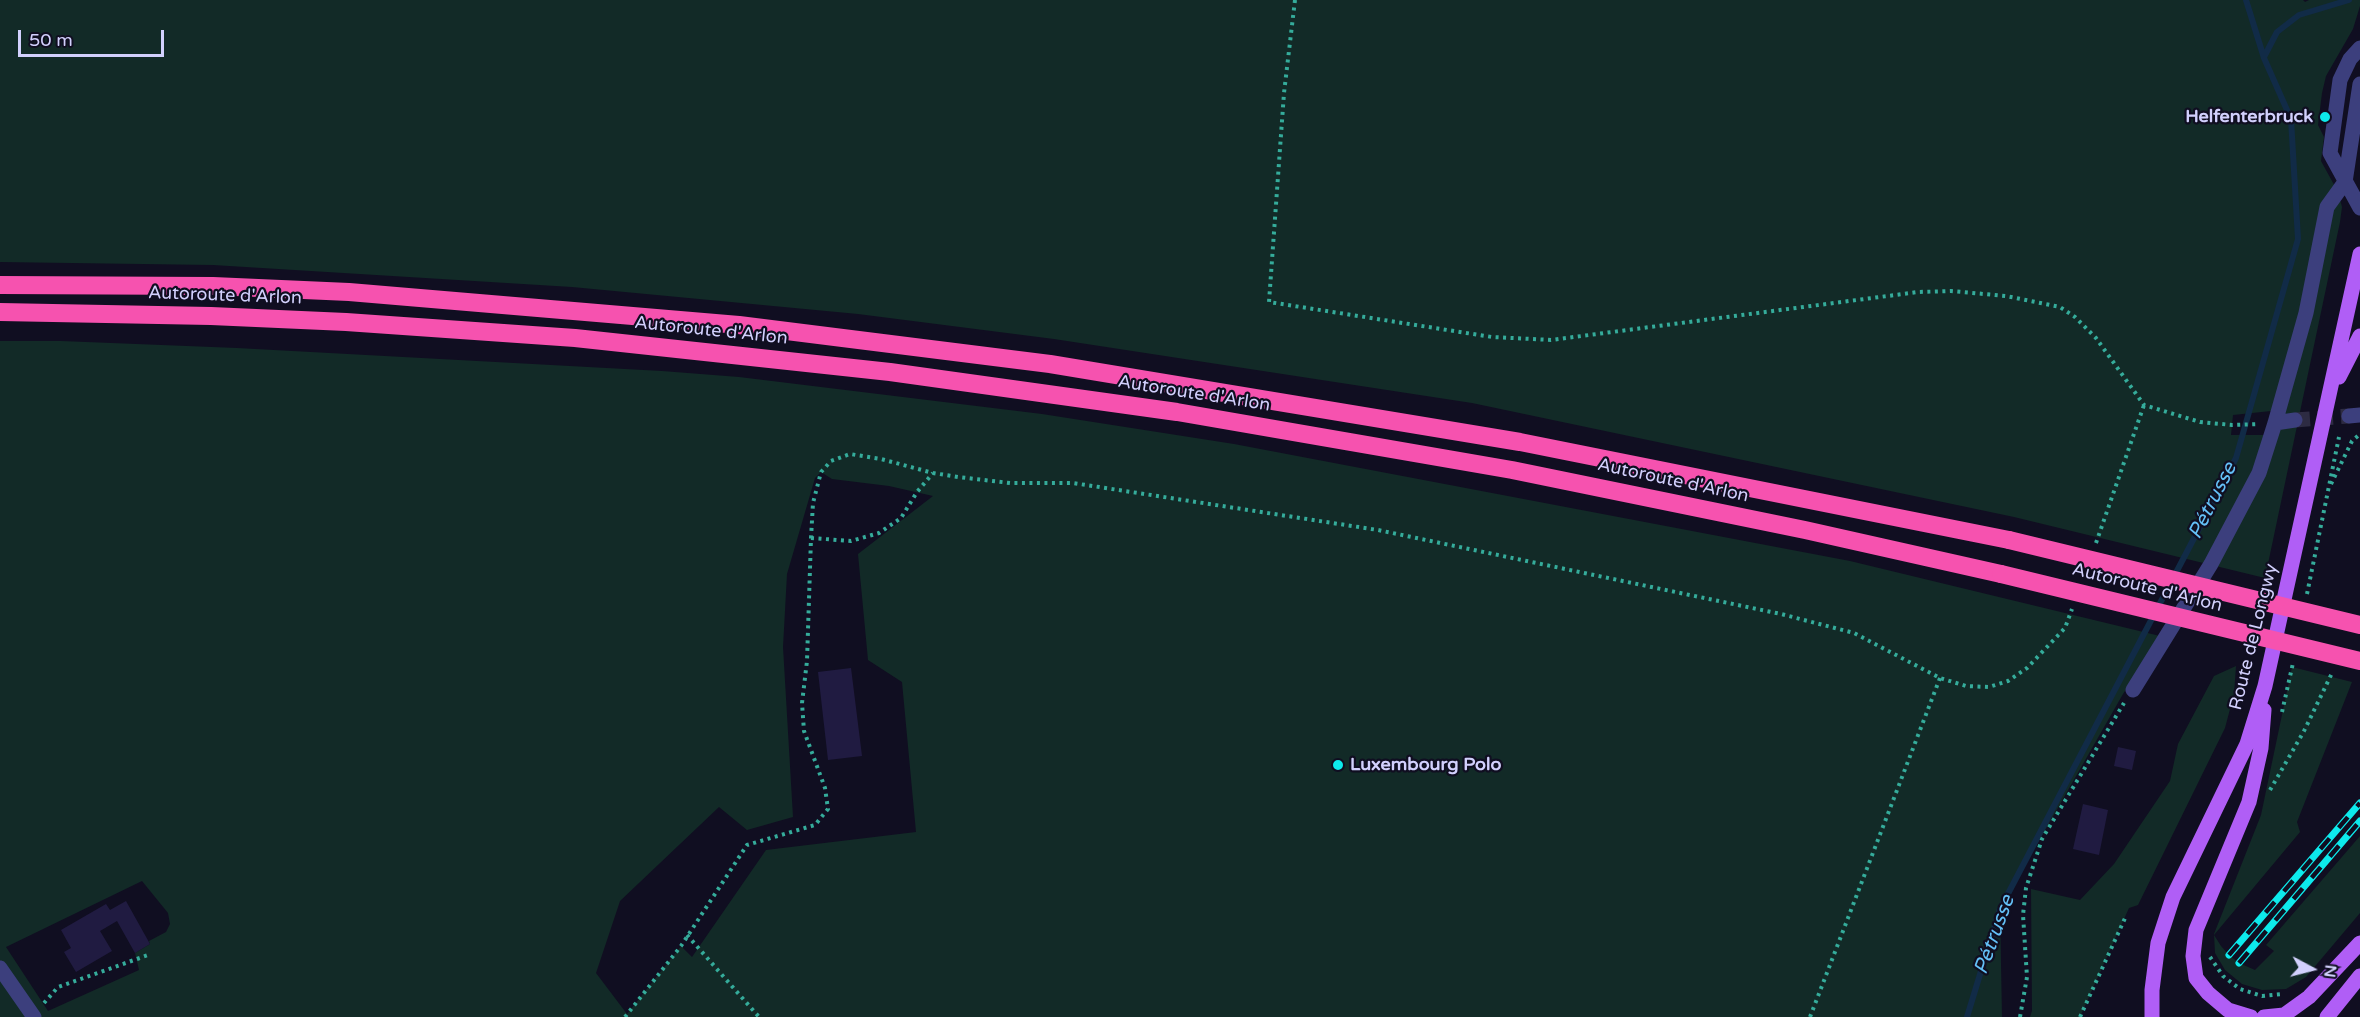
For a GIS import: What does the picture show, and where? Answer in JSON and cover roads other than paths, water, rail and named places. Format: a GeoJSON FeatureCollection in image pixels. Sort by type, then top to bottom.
{"type":"FeatureCollection","features":[{"type":"Feature","properties":{"kind":"highway","name":"Autoroute d'Arlon"},"geometry":{"type":"LineString","coordinates":[[0,285],[213,286],[348,292],[739,325],[1050,364],[1520,442],[2009,540],[2360,626]]}},
{"type":"Feature","properties":{"kind":"highway","name":"Autoroute d'Arlon"},"geometry":{"type":"LineString","coordinates":[[0,312],[211,316],[369,323],[575,338],[890,372],[1177,412],[1512,470],[1805,530],[2001,574],[2360,662]]}},
{"type":"Feature","properties":{"kind":"main road","name":"Route de Longwy"},"geometry":{"type":"LineString","coordinates":[[2152,1017],[2152,990],[2158,943],[2173,897],[2247,744],[2265,686],[2360,254]]}},
{"type":"Feature","properties":{"kind":"main road"},"geometry":{"type":"LineString","coordinates":[[2329,395],[2360,336]]}},
{"type":"Feature","properties":{"kind":"main road"},"geometry":{"type":"LineString","coordinates":[[2251,1017],[2228,1010],[2208,993],[2196,978],[2193,956],[2196,930],[2249,802],[2261,748],[2265,686]]}},
{"type":"Feature","properties":{"kind":"main road"},"geometry":{"type":"LineString","coordinates":[[2264,1017],[2284,1015],[2310,997],[2360,943]]}},
{"type":"Feature","properties":{"kind":"main road"},"geometry":{"type":"LineString","coordinates":[[2327,1017],[2360,976]]}},
{"type":"Feature","properties":{"kind":"street"},"geometry":{"type":"LineString","coordinates":[[2360,48],[2350,59],[2340,80],[2330,153],[2360,208]]}},
{"type":"Feature","properties":{"kind":"street"},"geometry":{"type":"LineString","coordinates":[[2133,690],[2211,564],[2259,473],[2271,423],[2306,313],[2328,207],[2345,182],[2360,84]]}},
{"type":"Feature","properties":{"kind":"street"},"geometry":{"type":"LineString","coordinates":[[2271,423],[2295,420]]}},
{"type":"Feature","properties":{"kind":"street"},"geometry":{"type":"LineString","coordinates":[[0,968],[34,1016]]}},
{"type":"Feature","properties":{"kind":"waterway","name":"Pétrusse"},"geometry":{"type":"LineString","coordinates":[[1967,1017],[2000,909],[2236,458],[2298,239],[2291,119],[2264,58],[2246,0]]}},
{"type":"Feature","properties":{"kind":"waterway","name":"Pétrusse"},"geometry":{"type":"LineString","coordinates":[[2264,57],[2277,32],[2299,15],[2349,0]]}},
{"type":"Feature","properties":{"kind":"tunnel"},"geometry":{"type":"LineString","coordinates":[[2295,420],[2349,416]]}},
{"type":"Feature","properties":{"kind":"railway"},"geometry":{"type":"LineString","coordinates":[[2229,955],[2360,803]]}},
{"type":"Feature","properties":{"kind":"railway"},"geometry":{"type":"LineString","coordinates":[[2239,963],[2360,821]]}},
{"type":"Feature","properties":{"kind":"place","name":"Helfenterbruck"},"geometry":{"type":"Point","coordinates":[2325,117]}},
{"type":"Feature","properties":{"kind":"place","name":"Luxembourg Polo"},"geometry":{"type":"Point","coordinates":[1338,765]}}]}
